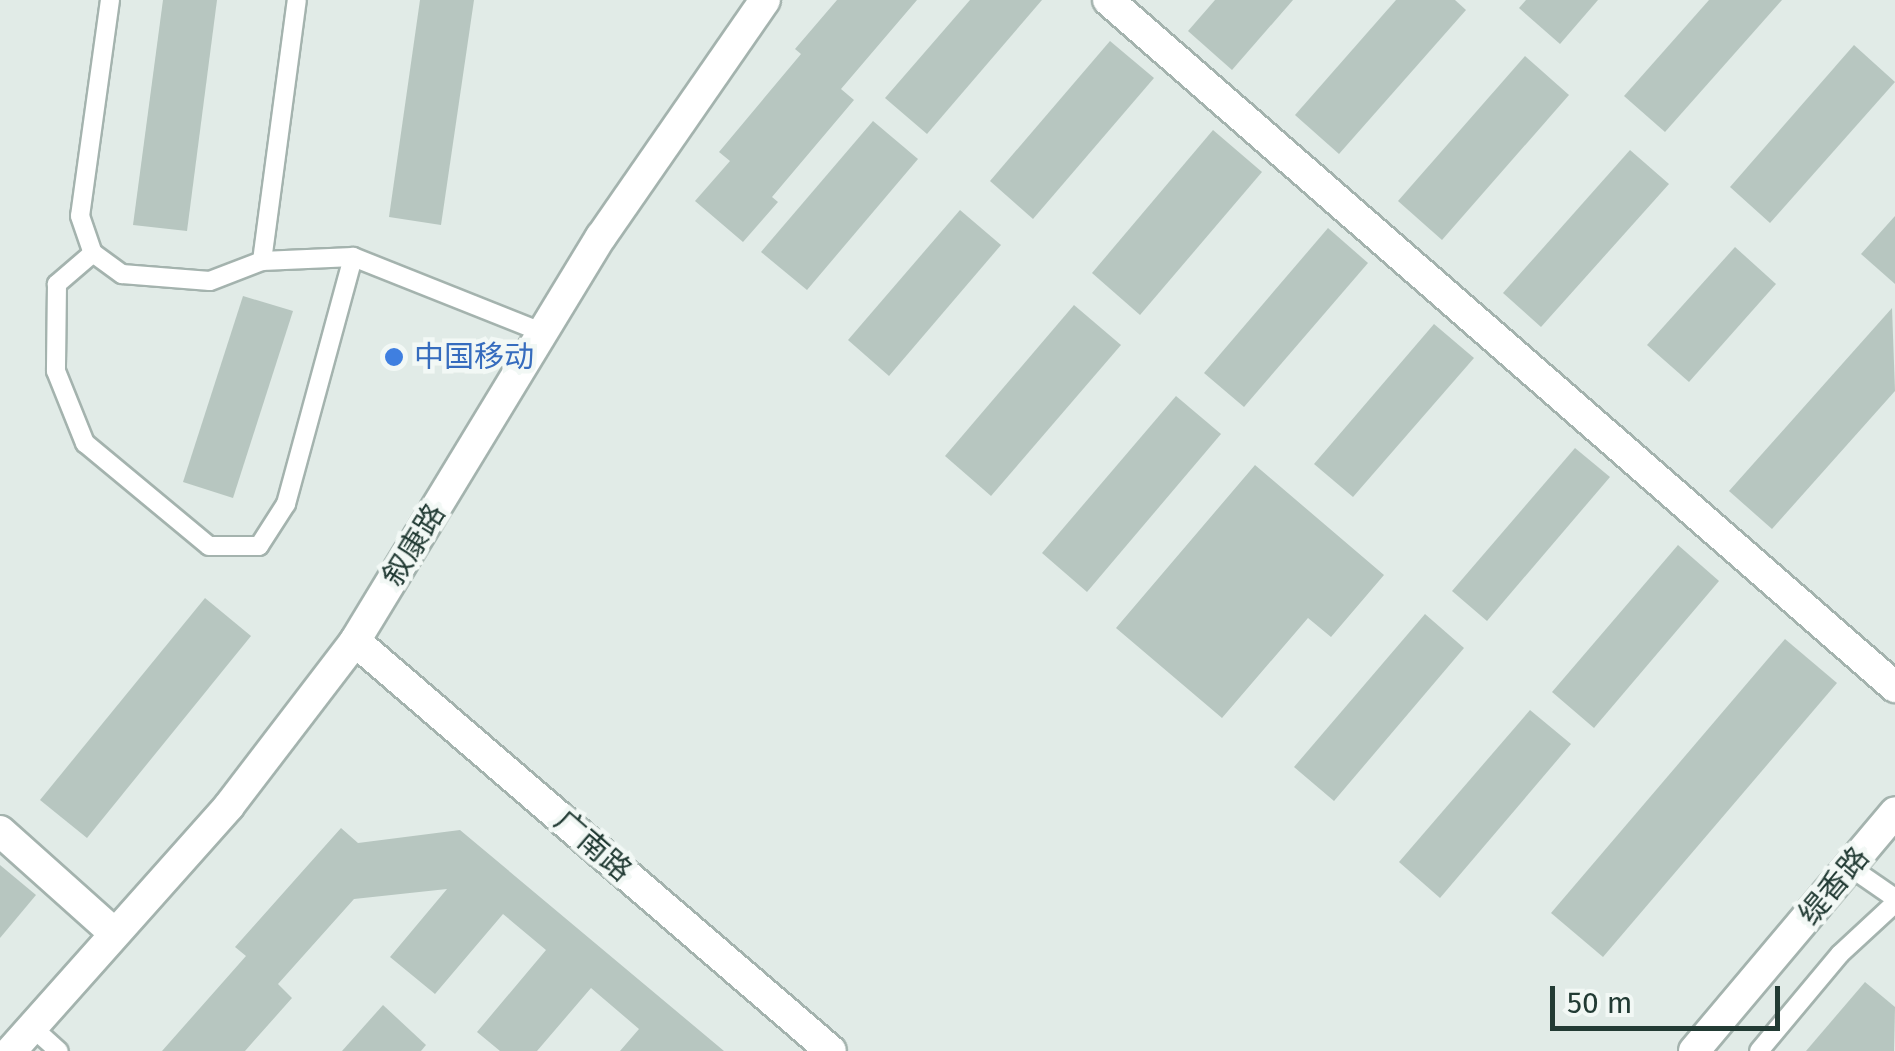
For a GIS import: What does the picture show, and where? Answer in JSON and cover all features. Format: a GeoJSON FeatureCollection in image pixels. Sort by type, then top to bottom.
{"type":"FeatureCollection","features":[{"type":"Feature","properties":{"kind":"street","name":"叙康路"},"geometry":{"type":"LineString","coordinates":[[11,1051],[228,806],[355,641],[600,237],[765,0]]}},
{"type":"Feature","properties":{"kind":"street"},"geometry":{"type":"LineString","coordinates":[[1108,0],[1895,686]]}},
{"type":"Feature","properties":{"kind":"street","name":"广南路"},"geometry":{"type":"LineString","coordinates":[[355,641],[831,1051]]}},
{"type":"Feature","properties":{"kind":"street","name":"缇香路"},"geometry":{"type":"LineString","coordinates":[[1694,1051],[1894,816]]}},
{"type":"Feature","properties":{"kind":"street"},"geometry":{"type":"LineString","coordinates":[[0,832],[114,932]]}},
{"type":"Feature","properties":{"kind":"lane"},"geometry":{"type":"LineString","coordinates":[[110,0],[80,216],[93,253],[122,274],[210,281],[262,261],[353,257],[544,333]]}},
{"type":"Feature","properties":{"kind":"lane"},"geometry":{"type":"LineString","coordinates":[[262,261],[297,0]]}},
{"type":"Feature","properties":{"kind":"lane"},"geometry":{"type":"LineString","coordinates":[[93,253],[58,284],[56,371],[86,443],[208,546],[258,546],[286,504],[353,257]]}},
{"type":"Feature","properties":{"kind":"lane"},"geometry":{"type":"LineString","coordinates":[[1759,1051],[1840,954],[1895,900],[1850,867]]}},
{"type":"Feature","properties":{"kind":"lane"},"geometry":{"type":"LineString","coordinates":[[32,1027],[60,1051]]}},
{"type":"Feature","properties":{"kind":"building"},"geometry":{"type":"Polygon","coordinates":[[[163,0],[217,0],[187,231],[133,225],[163,0]]]}},
{"type":"Feature","properties":{"kind":"building"},"geometry":{"type":"Polygon","coordinates":[[[420,0],[474,0],[441,225],[389,217],[420,0]]]}},
{"type":"Feature","properties":{"kind":"building"},"geometry":{"type":"Polygon","coordinates":[[[837,0],[917,0],[841,89],[854,100],[772,197],[778,202],[743,242],[695,201],[730,161],[719,152],[801,54],[795,49],[837,0]]]}},
{"type":"Feature","properties":{"kind":"building"},"geometry":{"type":"Polygon","coordinates":[[[970,0],[1042,0],[927,134],[885,98],[970,0]]]}},
{"type":"Feature","properties":{"kind":"building"},"geometry":{"type":"Polygon","coordinates":[[[1215,0],[1293,0],[1232,70],[1188,31],[1215,0]]]}},
{"type":"Feature","properties":{"kind":"building"},"geometry":{"type":"Polygon","coordinates":[[[1396,0],[1455,0],[1466,10],[1339,154],[1295,115],[1396,0]]]}},
{"type":"Feature","properties":{"kind":"building"},"geometry":{"type":"Polygon","coordinates":[[[1526,0],[1598,0],[1560,44],[1519,8],[1526,0]]]}},
{"type":"Feature","properties":{"kind":"building"},"geometry":{"type":"Polygon","coordinates":[[[1709,0],[1782,0],[1665,132],[1624,96],[1709,0]]]}},
{"type":"Feature","properties":{"kind":"building"},"geometry":{"type":"Polygon","coordinates":[[[1110,41],[1154,78],[1033,219],[990,181],[1110,41]]]}},
{"type":"Feature","properties":{"kind":"building"},"geometry":{"type":"Polygon","coordinates":[[[1854,45],[1895,82],[1770,223],[1730,187],[1854,45]]]}},
{"type":"Feature","properties":{"kind":"building"},"geometry":{"type":"Polygon","coordinates":[[[1525,56],[1569,95],[1442,240],[1398,201],[1525,56]]]}},
{"type":"Feature","properties":{"kind":"building"},"geometry":{"type":"Polygon","coordinates":[[[873,121],[918,159],[807,290],[761,252],[873,121]]]}},
{"type":"Feature","properties":{"kind":"building"},"geometry":{"type":"Polygon","coordinates":[[[1213,130],[1262,172],[1140,315],[1092,273],[1213,130]]]}},
{"type":"Feature","properties":{"kind":"building"},"geometry":{"type":"Polygon","coordinates":[[[1630,150],[1669,184],[1541,327],[1503,293],[1630,150]]]}},
{"type":"Feature","properties":{"kind":"building"},"geometry":{"type":"Polygon","coordinates":[[[960,210],[1001,245],[889,376],[848,340],[960,210]]]}},
{"type":"Feature","properties":{"kind":"building"},"geometry":{"type":"Polygon","coordinates":[[[1895,216],[1895,284],[1861,254],[1895,216]]]}},
{"type":"Feature","properties":{"kind":"building"},"geometry":{"type":"Polygon","coordinates":[[[1328,228],[1368,263],[1244,407],[1204,373],[1328,228]]]}},
{"type":"Feature","properties":{"kind":"building"},"geometry":{"type":"Polygon","coordinates":[[[1735,247],[1776,284],[1689,382],[1647,345],[1735,247]]]}},
{"type":"Feature","properties":{"kind":"building"},"geometry":{"type":"Polygon","coordinates":[[[243,296],[293,311],[233,498],[183,482],[243,296]]]}},
{"type":"Feature","properties":{"kind":"building"},"geometry":{"type":"Polygon","coordinates":[[[1074,305],[1121,345],[991,496],[945,456],[1074,305]]]}},
{"type":"Feature","properties":{"kind":"building"},"geometry":{"type":"Polygon","coordinates":[[[1892,308],[1895,391],[1772,529],[1729,491],[1892,308]]]}},
{"type":"Feature","properties":{"kind":"building"},"geometry":{"type":"Polygon","coordinates":[[[1434,324],[1474,358],[1353,497],[1314,464],[1434,324]]]}},
{"type":"Feature","properties":{"kind":"building"},"geometry":{"type":"Polygon","coordinates":[[[1176,396],[1221,434],[1087,592],[1042,553],[1176,396]]]}},
{"type":"Feature","properties":{"kind":"building"},"geometry":{"type":"Polygon","coordinates":[[[1575,448],[1610,477],[1487,621],[1452,591],[1575,448]]]}},
{"type":"Feature","properties":{"kind":"building"},"geometry":{"type":"Polygon","coordinates":[[[1255,465],[1384,575],[1331,637],[1308,618],[1222,718],[1116,628],[1255,465]]]}},
{"type":"Feature","properties":{"kind":"building"},"geometry":{"type":"Polygon","coordinates":[[[1678,545],[1719,581],[1594,728],[1552,692],[1678,545]]]}},
{"type":"Feature","properties":{"kind":"building"},"geometry":{"type":"Polygon","coordinates":[[[205,598],[251,636],[87,838],[40,800],[205,598]]]}},
{"type":"Feature","properties":{"kind":"building"},"geometry":{"type":"Polygon","coordinates":[[[1425,614],[1464,648],[1334,801],[1294,767],[1425,614]]]}},
{"type":"Feature","properties":{"kind":"building"},"geometry":{"type":"Polygon","coordinates":[[[1785,639],[1837,683],[1603,957],[1551,913],[1785,639]]]}},
{"type":"Feature","properties":{"kind":"building"},"geometry":{"type":"Polygon","coordinates":[[[1530,710],[1571,744],[1440,898],[1399,862],[1530,710]]]}},
{"type":"Feature","properties":{"kind":"building"},"geometry":{"type":"Polygon","coordinates":[[[341,828],[358,843],[460,830],[724,1051],[620,1051],[639,1029],[591,988],[537,1051],[500,1051],[477,1032],[546,950],[503,914],[435,994],[390,957],[447,889],[354,899],[278,984],[292,998],[245,1051],[162,1051],[246,956],[235,947],[341,828]]]}},
{"type":"Feature","properties":{"kind":"building"},"geometry":{"type":"Polygon","coordinates":[[[0,865],[36,895],[0,938],[0,865]]]}},
{"type":"Feature","properties":{"kind":"building"},"geometry":{"type":"Polygon","coordinates":[[[1865,982],[1895,1007],[1894,1051],[1806,1051],[1865,982]]]}},
{"type":"Feature","properties":{"kind":"building"},"geometry":{"type":"Polygon","coordinates":[[[383,1005],[426,1045],[421,1051],[342,1051],[383,1005]]]}},
{"type":"Feature","properties":{"kind":"place","name":"中国移动"},"geometry":{"type":"Point","coordinates":[394,357]}}]}
